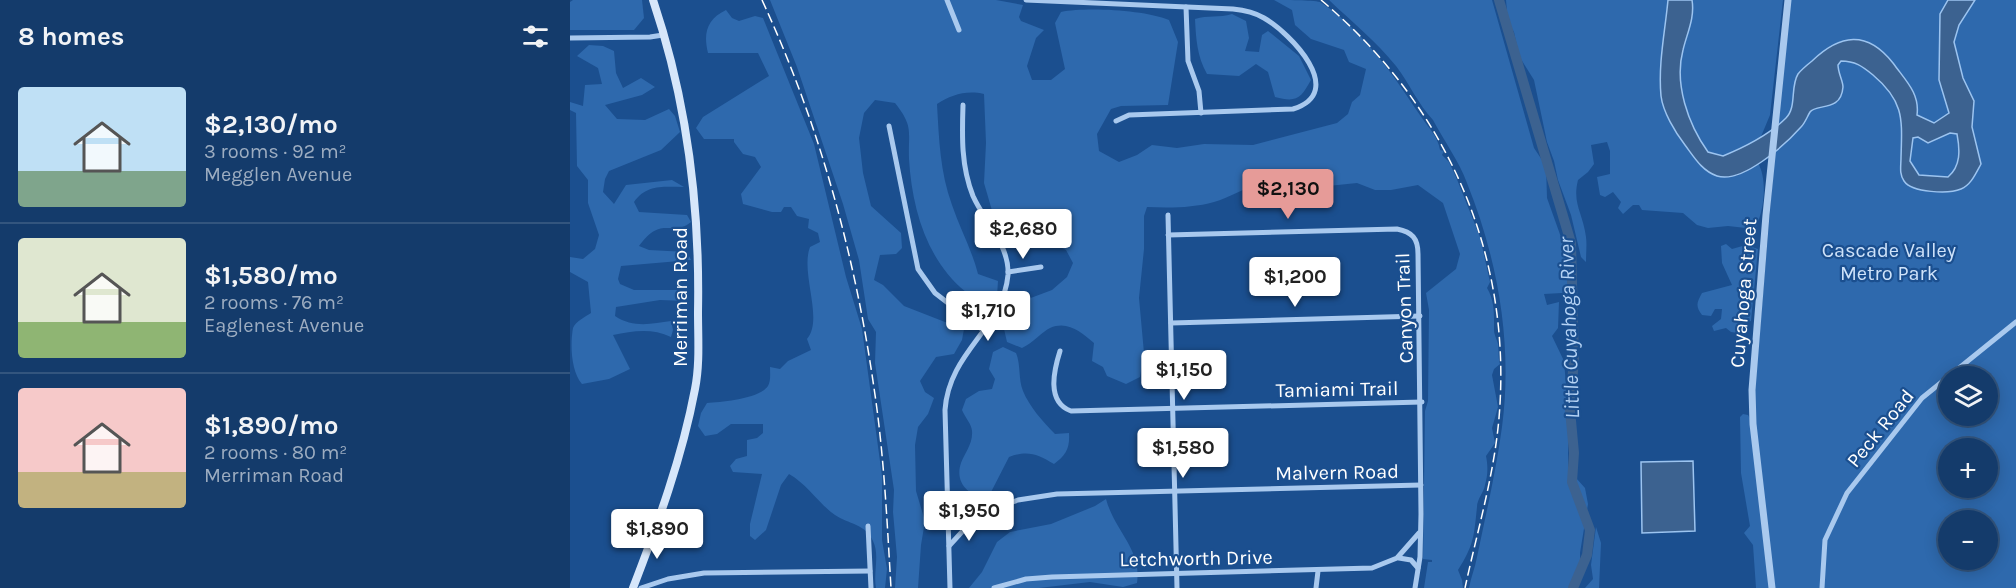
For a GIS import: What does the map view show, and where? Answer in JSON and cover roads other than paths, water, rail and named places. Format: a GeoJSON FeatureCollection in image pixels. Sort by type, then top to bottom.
{"type":"FeatureCollection","features":[{"type":"Feature","properties":{"kind":"main road","name":"Merriman Road"},"geometry":{"type":"LineString","coordinates":[[633,588],[680,458],[697,373],[699,264],[692,178],[683,115],[653,0]]}},
{"type":"Feature","properties":{"kind":"street"},"geometry":{"type":"LineString","coordinates":[[947,0],[959,30]]}},
{"type":"Feature","properties":{"kind":"street"},"geometry":{"type":"LineString","coordinates":[[1026,0],[1241,10],[1258,15],[1271,23],[1312,66],[1317,79],[1314,93],[1304,104],[1293,109],[1129,115],[1116,121]]}},
{"type":"Feature","properties":{"kind":"street"},"geometry":{"type":"LineString","coordinates":[[1203,8],[1205,0]]}},
{"type":"Feature","properties":{"kind":"street","name":"Cuyahoga Street"},"geometry":{"type":"LineString","coordinates":[[1772,588],[1753,424],[1752,390],[1788,0]]}},
{"type":"Feature","properties":{"kind":"street"},"geometry":{"type":"LineString","coordinates":[[1186,7],[1188,61],[1200,91],[1201,113]]}},
{"type":"Feature","properties":{"kind":"street"},"geometry":{"type":"LineString","coordinates":[[570,38],[663,35]]}},
{"type":"Feature","properties":{"kind":"street"},"geometry":{"type":"LineString","coordinates":[[950,588],[945,410],[947,393],[958,364],[1002,300],[1008,272],[1001,245],[980,210],[967,176],[962,142],[963,105]]}},
{"type":"Feature","properties":{"kind":"street"},"geometry":{"type":"LineString","coordinates":[[889,126],[918,269],[935,293],[983,330]]}},
{"type":"Feature","properties":{"kind":"street"},"geometry":{"type":"LineString","coordinates":[[1168,215],[1177,588]]}},
{"type":"Feature","properties":{"kind":"street","name":"Canyon Trail"},"geometry":{"type":"LineString","coordinates":[[1168,235],[1397,229],[1414,237],[1418,245],[1422,402],[1419,569],[1416,588]]}},
{"type":"Feature","properties":{"kind":"street"},"geometry":{"type":"LineString","coordinates":[[1008,272],[1041,267]]}},
{"type":"Feature","properties":{"kind":"street"},"geometry":{"type":"LineString","coordinates":[[1171,323],[1420,316]]}},
{"type":"Feature","properties":{"kind":"street","name":"Peck Road"},"geometry":{"type":"LineString","coordinates":[[1822,588],[1825,540],[1846,493],[1922,398],[2016,322]]}},
{"type":"Feature","properties":{"kind":"street","name":"Tamiami Trail"},"geometry":{"type":"LineString","coordinates":[[1060,351],[1054,369],[1055,394],[1057,401],[1066,409],[1422,402]]}},
{"type":"Feature","properties":{"kind":"street","name":"Malvern Road"},"geometry":{"type":"LineString","coordinates":[[949,546],[971,522],[1001,506],[1035,496],[1421,485]]}},
{"type":"Feature","properties":{"kind":"street"},"geometry":{"type":"LineString","coordinates":[[948,517],[971,522]]}},
{"type":"Feature","properties":{"kind":"street"},"geometry":{"type":"LineString","coordinates":[[868,526],[871,588]]}},
{"type":"Feature","properties":{"kind":"street","name":"Letchworth Drive"},"geometry":{"type":"LineString","coordinates":[[994,588],[1017,581],[1043,578],[1372,568],[1397,558],[1419,533]]}},
{"type":"Feature","properties":{"kind":"street","name":"Letchworth Drive"},"geometry":{"type":"LineString","coordinates":[[1397,558],[1411,560],[1419,569]]}},
{"type":"Feature","properties":{"kind":"street"},"geometry":{"type":"LineString","coordinates":[[641,588],[668,579],[704,573],[870,571]]}},
{"type":"Feature","properties":{"kind":"street"},"geometry":{"type":"LineString","coordinates":[[1316,588],[1318,571]]}},
{"type":"Feature","properties":{"kind":"waterway","name":"Little Cuyahoga River"},"geometry":{"type":"LineString","coordinates":[[1499,0],[1571,243],[1574,358],[1570,410],[1574,453],[1572,482],[1590,530],[1587,555],[1573,588]]}},
{"type":"Feature","properties":{"kind":"railway"},"geometry":{"type":"LineString","coordinates":[[762,0],[801,94],[817,142],[832,190],[856,289],[866,338],[880,438],[891,588]]}},
{"type":"Feature","properties":{"kind":"railway"},"geometry":{"type":"LineString","coordinates":[[1321,0],[1365,41],[1404,87],[1436,135],[1462,187],[1482,241],[1495,298],[1500,357],[1499,418],[1489,483],[1465,588]]}},
{"type":"Feature","properties":{"kind":"park label","name":"Cascade Valley Metro Park"},"geometry":{"type":"Point","coordinates":[1889,262]}}]}
